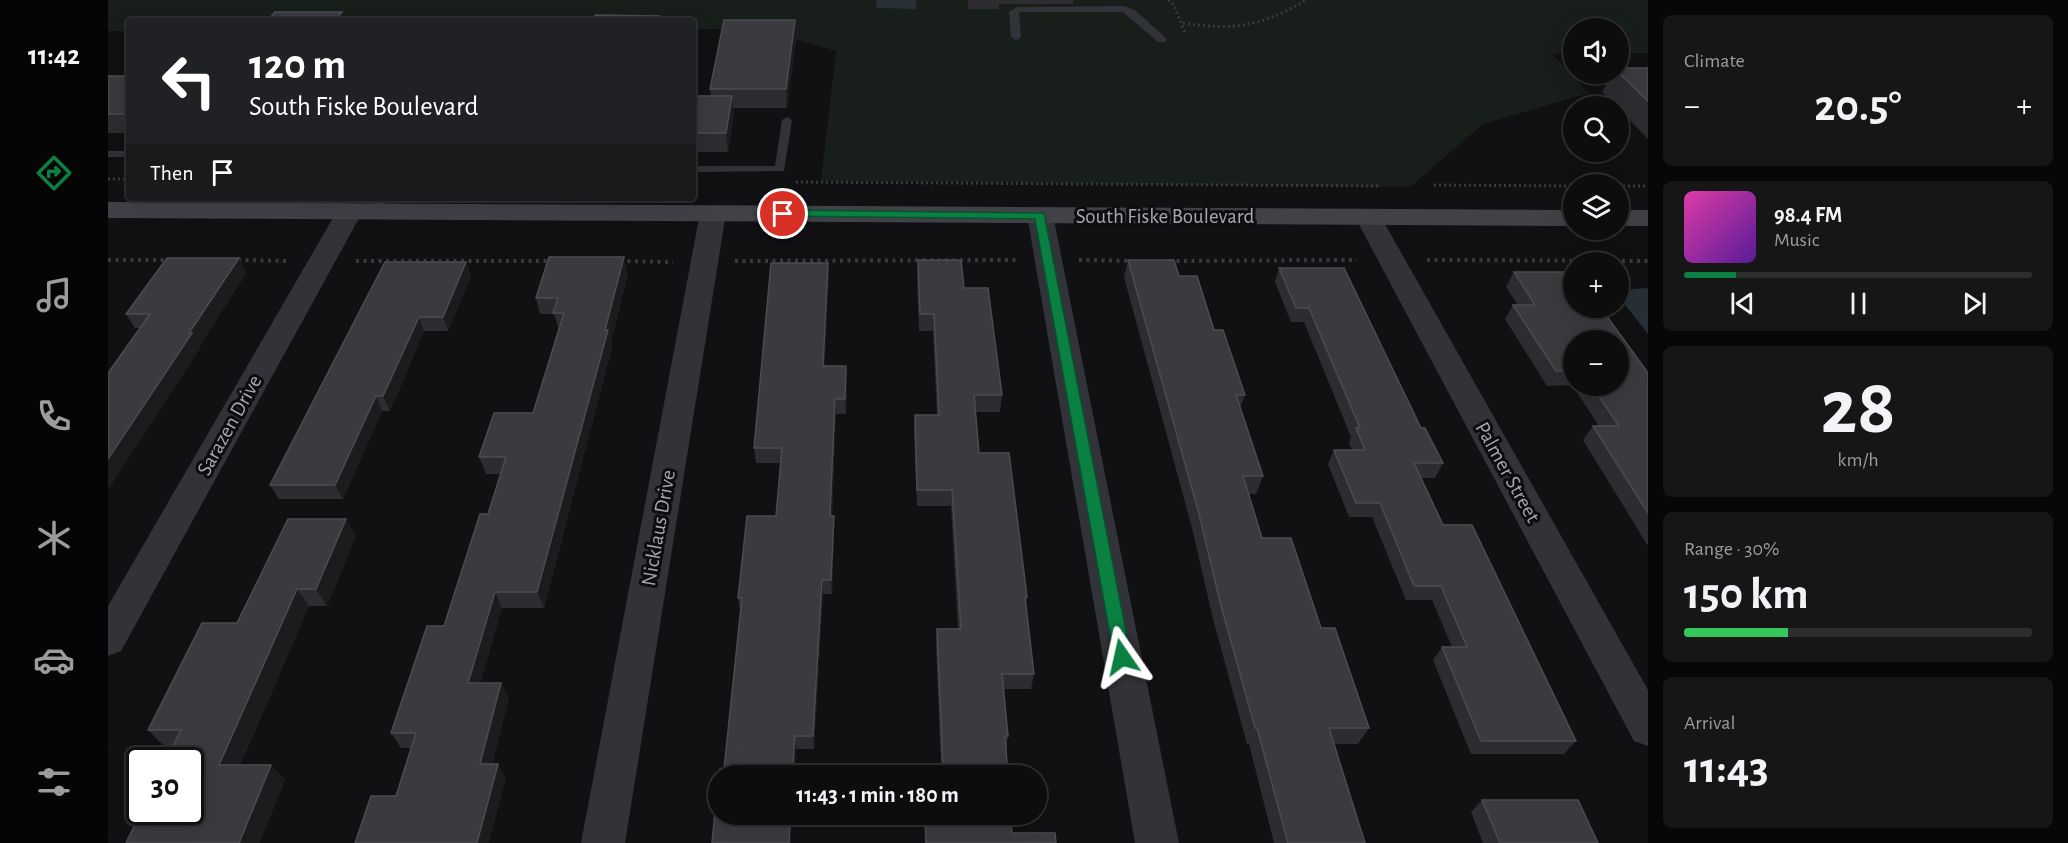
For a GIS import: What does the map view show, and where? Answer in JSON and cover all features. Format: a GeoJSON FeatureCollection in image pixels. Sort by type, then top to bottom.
{"type":"FeatureCollection","features":[{"type":"Feature","properties":{"kind":"main road","name":"South Fiske Boulevard"},"geometry":{"type":"LineString","coordinates":[[108,210],[356,206],[713,213],[1563,218]]}},
{"type":"Feature","properties":{"kind":"main road"},"geometry":{"type":"LineString","coordinates":[[1629,218],[1648,218]]}},
{"type":"Feature","properties":{"kind":"street","name":"Sarazen Drive"},"geometry":{"type":"LineString","coordinates":[[108,640],[356,206]]}},
{"type":"Feature","properties":{"kind":"street","name":"Nicklaus Drive"},"geometry":{"type":"LineString","coordinates":[[603,843],[713,213]]}},
{"type":"Feature","properties":{"kind":"street"},"geometry":{"type":"LineString","coordinates":[[1040,215],[1157,843]]}},
{"type":"Feature","properties":{"kind":"street","name":"Palmer Street"},"geometry":{"type":"LineString","coordinates":[[1368,217],[1648,728]]}},
{"type":"Feature","properties":{"kind":"lane"},"geometry":{"type":"LineString","coordinates":[[1016,0],[1014,12],[1016,37]]}},
{"type":"Feature","properties":{"kind":"lane"},"geometry":{"type":"LineString","coordinates":[[1118,0],[1162,40]]}},
{"type":"Feature","properties":{"kind":"lane"},"geometry":{"type":"LineString","coordinates":[[1014,12],[1029,8],[1115,8],[1133,13]]}},
{"type":"Feature","properties":{"kind":"lane"},"geometry":{"type":"LineString","coordinates":[[696,169],[780,169],[787,120]]}},
{"type":"Feature","properties":{"kind":"lane"},"geometry":{"type":"LineString","coordinates":[[108,154],[126,154]]}},
{"type":"Feature","properties":{"kind":"path"},"geometry":{"type":"LineString","coordinates":[[1168,0],[1174,5],[1185,33]]}},
{"type":"Feature","properties":{"kind":"path"},"geometry":{"type":"LineString","coordinates":[[1183,23],[1224,29],[1252,26],[1306,0]]}},
{"type":"Feature","properties":{"kind":"path"},"geometry":{"type":"LineString","coordinates":[[108,179],[126,179]]}},
{"type":"Feature","properties":{"kind":"path"},"geometry":{"type":"LineString","coordinates":[[788,182],[1378,186]]}},
{"type":"Feature","properties":{"kind":"path"},"geometry":{"type":"LineString","coordinates":[[1434,185],[1563,186]]}},
{"type":"Feature","properties":{"kind":"path"},"geometry":{"type":"LineString","coordinates":[[1629,186],[1648,186]]}},
{"type":"Feature","properties":{"kind":"path"},"geometry":{"type":"LineString","coordinates":[[108,260],[179,260]]}},
{"type":"Feature","properties":{"kind":"path"},"geometry":{"type":"LineString","coordinates":[[730,262],[1018,260]]}},
{"type":"Feature","properties":{"kind":"path"},"geometry":{"type":"LineString","coordinates":[[1070,260],[1139,261]]}},
{"type":"Feature","properties":{"kind":"path"},"geometry":{"type":"LineString","coordinates":[[1162,261],[1364,260]]}},
{"type":"Feature","properties":{"kind":"path"},"geometry":{"type":"LineString","coordinates":[[1420,260],[1648,261]]}},
{"type":"Feature","properties":{"kind":"path"},"geometry":{"type":"LineString","coordinates":[[238,261],[297,261]]}},
{"type":"Feature","properties":{"kind":"path"},"geometry":{"type":"LineString","coordinates":[[346,261],[562,261]]}},
{"type":"Feature","properties":{"kind":"path"},"geometry":{"type":"LineString","coordinates":[[610,261],[682,262]]}},
{"type":"Feature","properties":{"kind":"shaded area"},"geometry":{"type":"Polygon","coordinates":[[[108,0],[1648,0],[1648,53],[1629,53],[1629,18],[1563,18],[1563,53],[1552,54],[1563,66],[1563,84],[1580,84],[1589,93],[1579,96],[1563,96],[1563,101],[1483,124],[1410,187],[821,181],[836,51],[760,29],[696,29],[696,18],[126,18],[126,31],[108,31],[108,0]]]}},
{"type":"Feature","properties":{"kind":"shaded area"},"geometry":{"type":"Polygon","coordinates":[[[877,0],[916,0],[916,9],[876,8],[877,0]]]}},
{"type":"Feature","properties":{"kind":"shaded area"},"geometry":{"type":"Polygon","coordinates":[[[1648,288],[1648,334],[1629,310],[1629,291],[1648,288]]]}},
{"type":"Feature","properties":{"kind":"building"},"geometry":{"type":"Polygon","coordinates":[[[275,12],[342,12],[337,18],[270,18],[275,12]]]}},
{"type":"Feature","properties":{"kind":"building"},"geometry":{"type":"Polygon","coordinates":[[[595,15],[660,16],[660,18],[594,18],[595,15]]]}},
{"type":"Feature","properties":{"kind":"building"},"geometry":{"type":"Polygon","coordinates":[[[724,20],[795,20],[786,89],[710,89],[724,20]]]}},
{"type":"Feature","properties":{"kind":"building"},"geometry":{"type":"Polygon","coordinates":[[[1629,68],[1648,68],[1648,101],[1629,83],[1629,68]]]}},
{"type":"Feature","properties":{"kind":"building"},"geometry":{"type":"Polygon","coordinates":[[[108,76],[126,76],[126,114],[108,114],[108,76]]]}},
{"type":"Feature","properties":{"kind":"building"},"geometry":{"type":"Polygon","coordinates":[[[696,96],[732,96],[726,133],[696,133],[696,96]]]}},
{"type":"Feature","properties":{"kind":"building"},"geometry":{"type":"Polygon","coordinates":[[[549,257],[624,257],[605,330],[608,330],[537,592],[495,592],[468,683],[501,683],[480,764],[498,764],[477,843],[355,843],[371,796],[396,796],[416,733],[391,733],[427,626],[444,626],[480,514],[488,514],[506,457],[479,457],[494,413],[533,413],[564,313],[553,313],[558,298],[536,298],[549,257]]]}},
{"type":"Feature","properties":{"kind":"building"},"geometry":{"type":"Polygon","coordinates":[[[167,258],[239,258],[108,459],[108,373],[150,314],[126,314],[167,258]]]}},
{"type":"Feature","properties":{"kind":"building"},"geometry":{"type":"Polygon","coordinates":[[[918,260],[961,260],[964,288],[988,288],[1002,395],[974,395],[979,453],[1009,453],[1034,674],[1002,674],[1008,736],[1005,736],[1007,765],[943,765],[937,629],[961,629],[952,490],[917,490],[915,415],[939,415],[934,314],[920,314],[918,260]]]}},
{"type":"Feature","properties":{"kind":"building"},"geometry":{"type":"Polygon","coordinates":[[[1128,260],[1174,260],[1179,276],[1197,276],[1214,330],[1223,330],[1245,395],[1236,395],[1263,476],[1243,476],[1262,538],[1291,538],[1321,628],[1335,628],[1369,728],[1329,728],[1365,843],[1288,843],[1128,260]]]}},
{"type":"Feature","properties":{"kind":"building"},"geometry":{"type":"Polygon","coordinates":[[[385,262],[466,262],[443,317],[419,317],[383,396],[376,396],[335,485],[270,485],[385,262]]]}},
{"type":"Feature","properties":{"kind":"building"},"geometry":{"type":"Polygon","coordinates":[[[771,263],[828,263],[823,366],[846,366],[845,399],[835,399],[830,516],[834,516],[831,580],[822,580],[813,736],[795,736],[793,765],[724,765],[742,598],[738,598],[747,516],[776,516],[782,448],[754,448],[771,263]]]}},
{"type":"Feature","properties":{"kind":"building"},"geometry":{"type":"Polygon","coordinates":[[[1279,268],[1344,268],[1421,428],[1425,428],[1443,463],[1414,463],[1443,525],[1472,525],[1576,741],[1481,741],[1442,647],[1467,647],[1441,586],[1414,586],[1380,503],[1356,503],[1334,450],[1365,450],[1356,428],[1360,428],[1309,308],[1296,308],[1279,268]]]}},
{"type":"Feature","properties":{"kind":"building"},"geometry":{"type":"Polygon","coordinates":[[[1514,272],[1563,272],[1563,318],[1608,318],[1617,330],[1563,330],[1563,371],[1556,371],[1513,305],[1535,305],[1514,272]]]}},
{"type":"Feature","properties":{"kind":"building"},"geometry":{"type":"Polygon","coordinates":[[[1629,347],[1648,373],[1648,513],[1593,426],[1619,426],[1599,396],[1629,396],[1629,347]]]}},
{"type":"Feature","properties":{"kind":"building"},"geometry":{"type":"Polygon","coordinates":[[[288,519],[346,519],[316,589],[297,589],[219,765],[271,765],[239,843],[126,843],[135,825],[204,825],[204,747],[172,747],[181,730],[148,730],[202,623],[237,623],[288,519]]]}},
{"type":"Feature","properties":{"kind":"building"},"geometry":{"type":"Polygon","coordinates":[[[1482,800],[1578,800],[1598,843],[1500,843],[1482,800]]]}},
{"type":"Feature","properties":{"kind":"building"},"geometry":{"type":"Polygon","coordinates":[[[714,825],[790,825],[789,843],[712,843],[714,825]]]}},
{"type":"Feature","properties":{"kind":"building"},"geometry":{"type":"Polygon","coordinates":[[[925,825],[1011,825],[1012,833],[1055,833],[1056,843],[926,843],[925,825]]]}},
{"type":"Feature","properties":{"kind":"route"},"geometry":{"type":"LineString","coordinates":[[783,214],[1040,215],[1122,657]]}}]}
